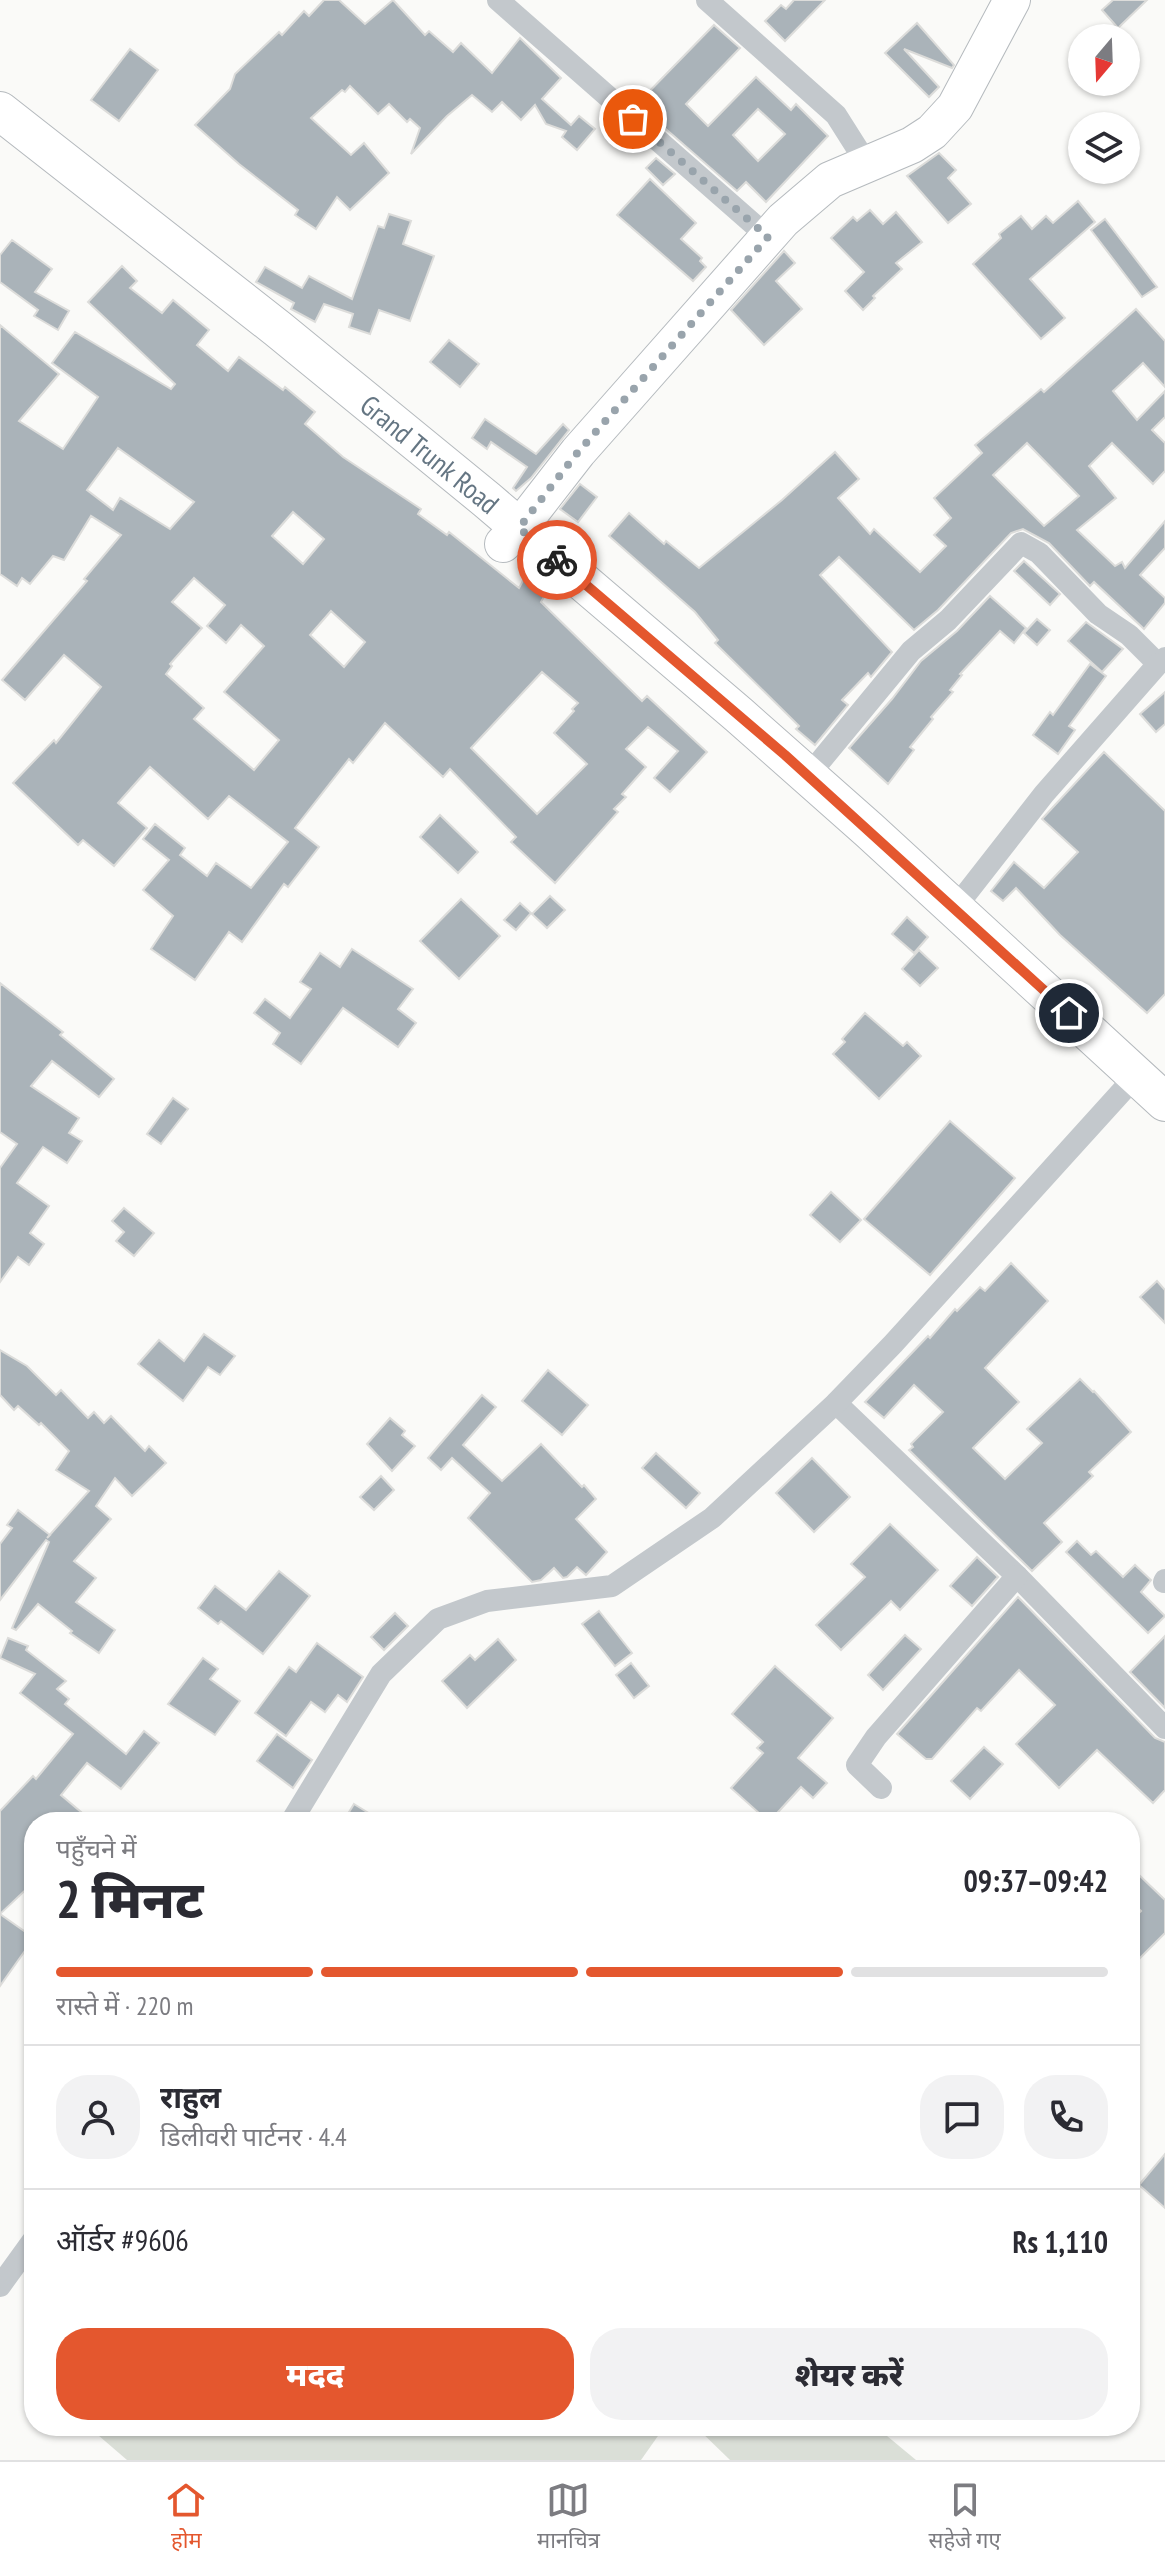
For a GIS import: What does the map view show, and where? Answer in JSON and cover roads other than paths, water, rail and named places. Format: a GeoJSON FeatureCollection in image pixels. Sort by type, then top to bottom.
{"type":"FeatureCollection","features":[{"type":"Feature","properties":{"kind":"highway","name":"Grand Trunk Road"},"geometry":{"type":"LineString","coordinates":[[0,111],[278,329],[797,785],[1165,1127]]}},
{"type":"Feature","properties":{"kind":"highway","name":"Grand Trunk Road"},"geometry":{"type":"LineString","coordinates":[[0,143],[304,380],[511,536],[808,776],[1165,1102]]}},
{"type":"Feature","properties":{"kind":"main road"},"geometry":{"type":"LineString","coordinates":[[511,536],[578,452],[783,220],[830,180],[932,132],[955,107],[1012,0]]}},
{"type":"Feature","properties":{"kind":"street"},"geometry":{"type":"LineString","coordinates":[[498,0],[768,237]]}},
{"type":"Feature","properties":{"kind":"street"},"geometry":{"type":"LineString","coordinates":[[707,0],[836,115],[867,164]]}},
{"type":"Feature","properties":{"kind":"street"},"geometry":{"type":"LineString","coordinates":[[808,776],[911,651],[948,620],[1021,543],[1039,553],[1098,614],[1162,661],[1044,794],[955,908]]}},
{"type":"Feature","properties":{"kind":"street"},"geometry":{"type":"LineString","coordinates":[[297,1812],[381,1674],[438,1619],[487,1601],[612,1586],[712,1518],[836,1403],[893,1344],[1125,1088]]}},
{"type":"Feature","properties":{"kind":"street"},"geometry":{"type":"LineString","coordinates":[[836,1403],[1017,1576],[1165,1728]]}},
{"type":"Feature","properties":{"kind":"street"},"geometry":{"type":"LineString","coordinates":[[881,1788],[857,1765],[876,1737],[1017,1576]]}},
{"type":"Feature","properties":{"kind":"street"},"geometry":{"type":"LineString","coordinates":[[0,2286],[24,2253]]}}]}
